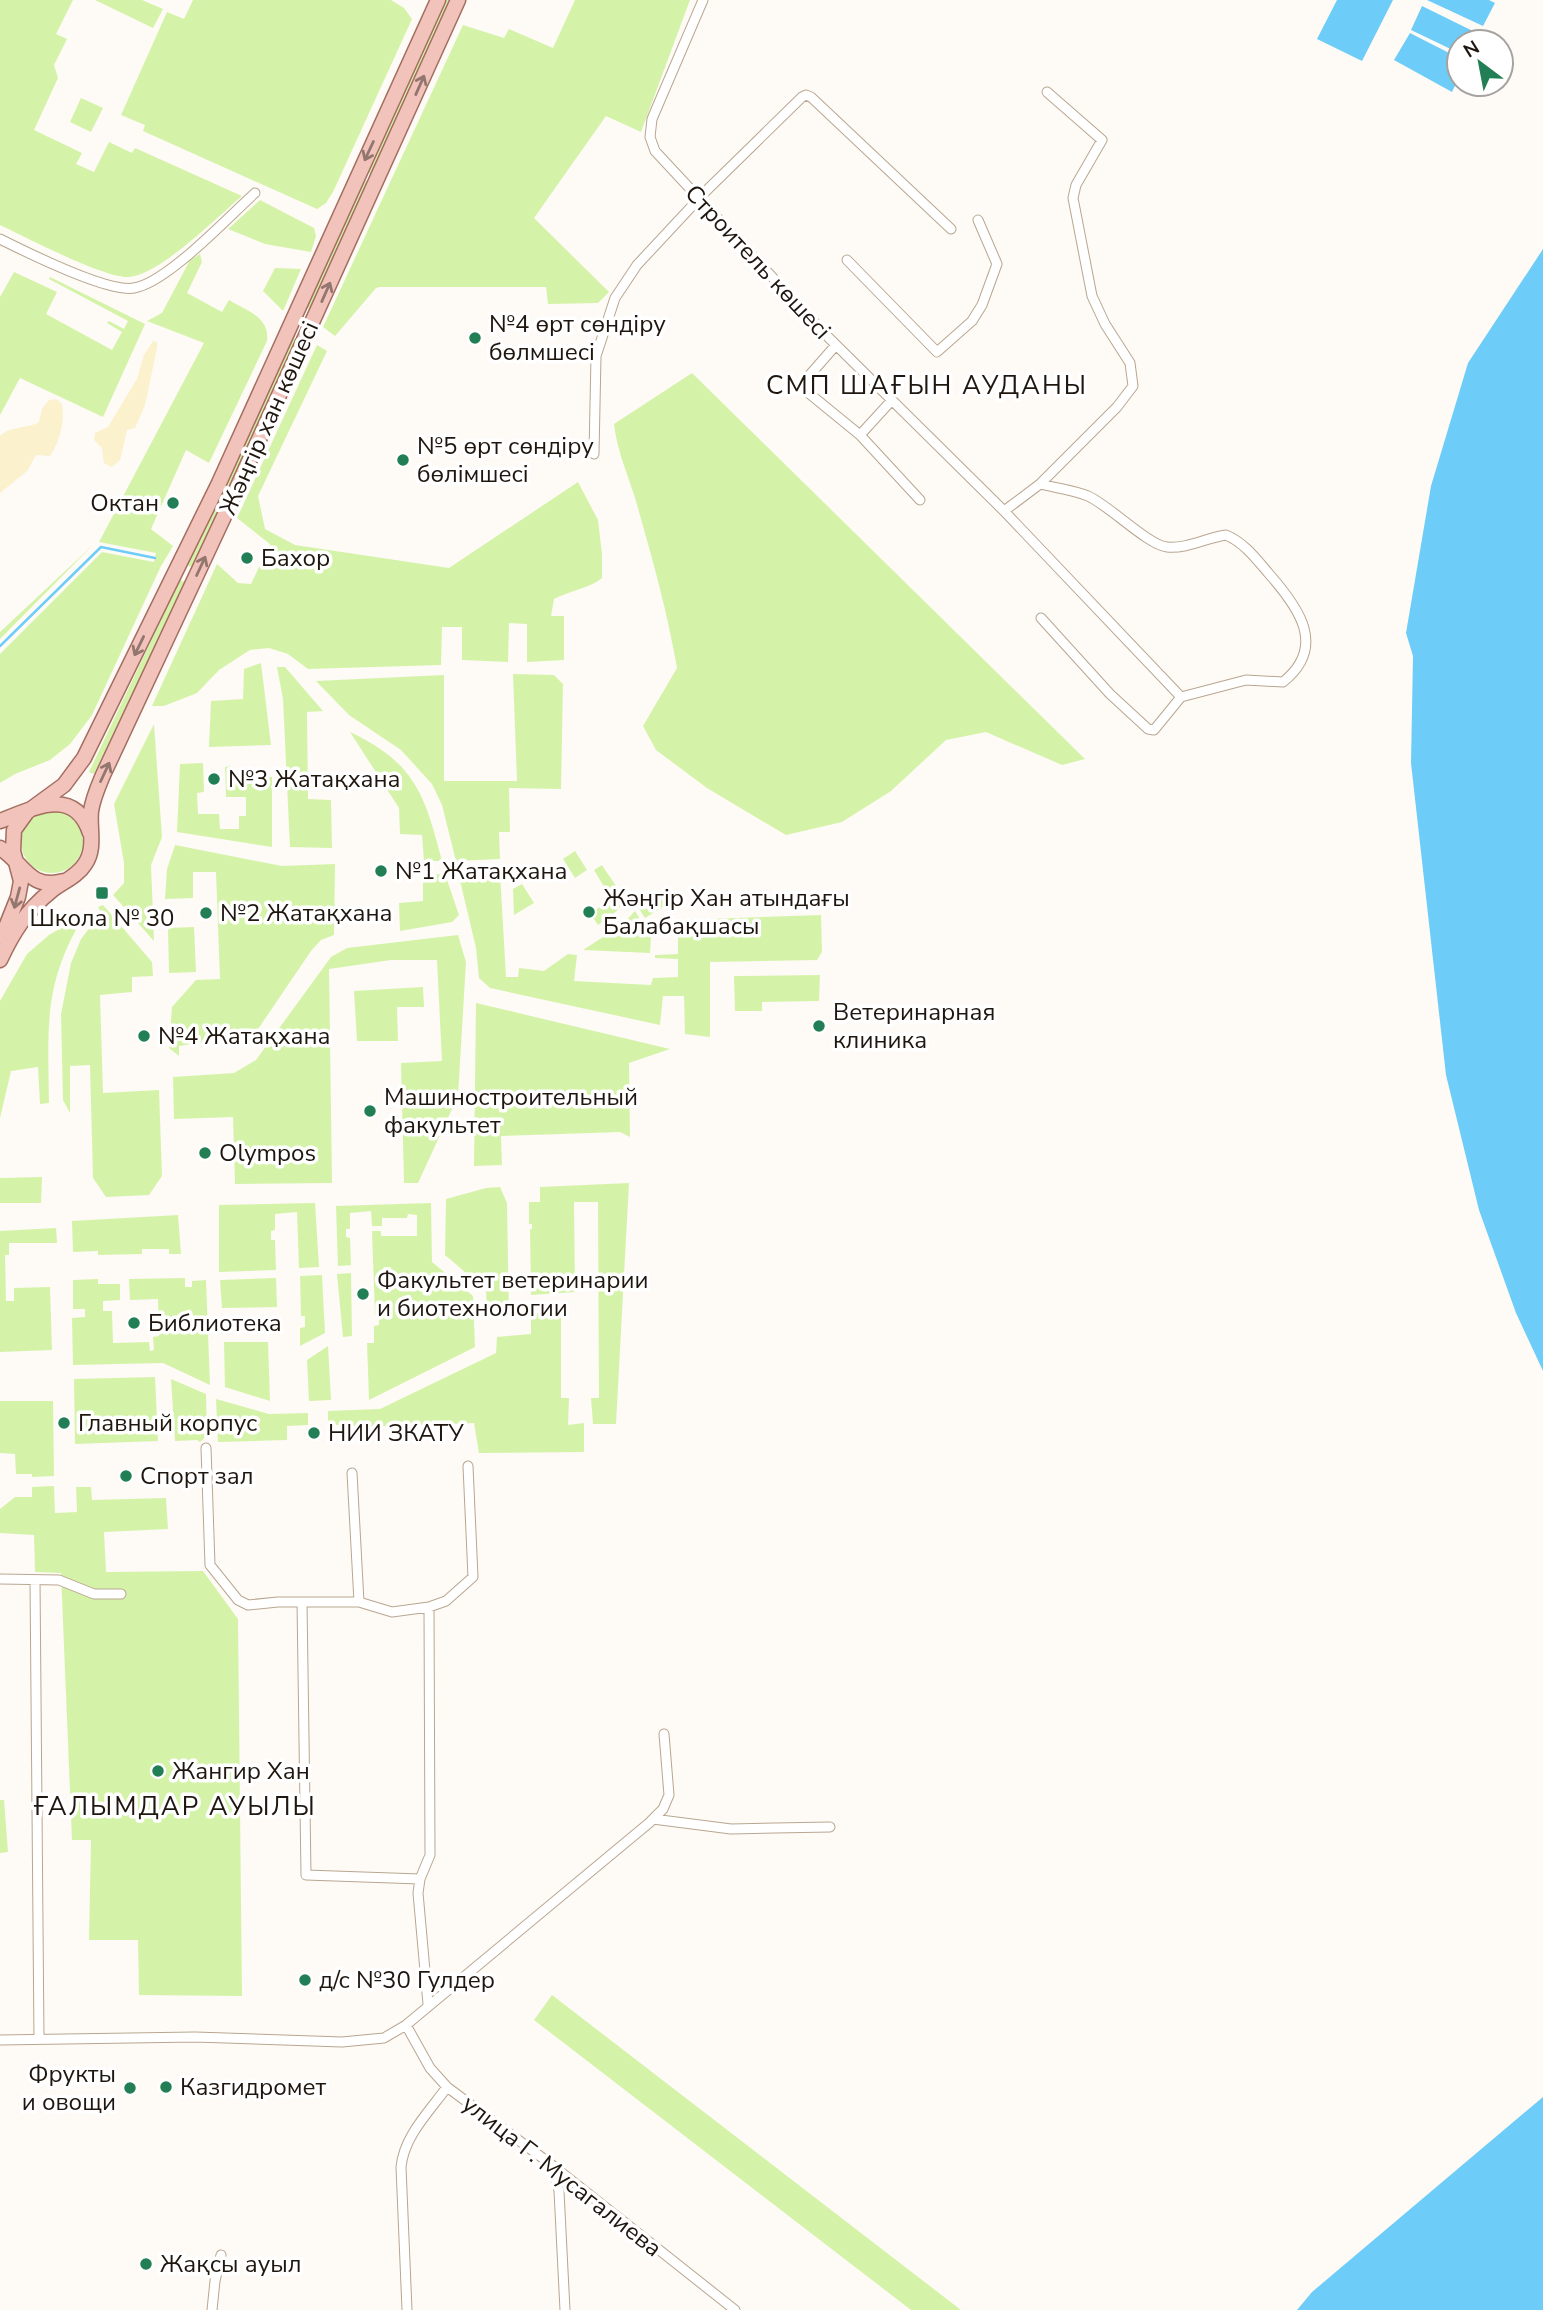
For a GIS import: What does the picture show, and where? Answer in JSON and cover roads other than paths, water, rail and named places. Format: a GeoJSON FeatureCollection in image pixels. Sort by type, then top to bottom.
{"type":"FeatureCollection","features":[{"type":"Feature","properties":{"kind":"main road","name":"Жәңгір хан көшесі"},"geometry":{"type":"LineString","coordinates":[[0,941],[18,897],[21,881],[12,837],[21,817],[64,785],[84,758],[219,483],[438,0]]}},
{"type":"Feature","properties":{"kind":"main road","name":"Жәңгір хан көшесі"},"geometry":{"type":"LineString","coordinates":[[0,960],[12,933],[24,916],[50,891],[84,866],[91,848],[91,812],[100,782],[227,510],[458,0]]}},
{"type":"Feature","properties":{"kind":"main road"},"geometry":{"type":"LineString","coordinates":[[0,821],[49,803],[66,806],[80,815],[91,838]]}},
{"type":"Feature","properties":{"kind":"main road"},"geometry":{"type":"LineString","coordinates":[[0,848],[24,872],[41,881],[50,883],[69,879]]}},
{"type":"Feature","properties":{"kind":"street","name":"Строитель көшесі"},"geometry":{"type":"LineString","coordinates":[[703,0],[652,119],[650,137],[655,151],[836,345],[1004,510],[1181,697]]}},
{"type":"Feature","properties":{"kind":"street"},"geometry":{"type":"LineString","coordinates":[[1004,510],[1040,484],[1117,407],[1133,386],[1130,363],[1105,324],[1092,296],[1073,198],[1073,191],[1102,140],[1046,92]]}},
{"type":"Feature","properties":{"kind":"street"},"geometry":{"type":"LineString","coordinates":[[594,454],[596,356],[615,298],[637,265],[698,200],[806,95],[831,114],[951,229]]}},
{"type":"Feature","properties":{"kind":"street"},"geometry":{"type":"LineString","coordinates":[[0,239],[20,251],[112,287],[140,287],[171,269],[255,193]]}},
{"type":"Feature","properties":{"kind":"street"},"geometry":{"type":"LineString","coordinates":[[847,260],[937,352],[972,321],[982,305],[997,264],[978,220]]}},
{"type":"Feature","properties":{"kind":"street"},"geometry":{"type":"LineString","coordinates":[[836,345],[800,386],[860,435],[920,500]]}},
{"type":"Feature","properties":{"kind":"street"},"geometry":{"type":"LineString","coordinates":[[860,435],[892,400]]}},
{"type":"Feature","properties":{"kind":"street"},"geometry":{"type":"LineString","coordinates":[[1040,484],[1088,496],[1165,547],[1203,542],[1226,535],[1236,540],[1292,600],[1304,628],[1306,646],[1302,663],[1283,682],[1246,680],[1181,697],[1154,730],[1148,729],[1110,694],[1041,618]]}},
{"type":"Feature","properties":{"kind":"street"},"geometry":{"type":"LineString","coordinates":[[206,1448],[210,1565],[238,1600],[247,1605],[359,1602],[392,1612],[429,1607],[446,1601],[473,1577],[468,1466]]}},
{"type":"Feature","properties":{"kind":"street"},"geometry":{"type":"LineString","coordinates":[[352,1472],[359,1602]]}},
{"type":"Feature","properties":{"kind":"street"},"geometry":{"type":"LineString","coordinates":[[0,1579],[59,1580],[94,1594],[121,1594]]}},
{"type":"Feature","properties":{"kind":"street"},"geometry":{"type":"LineString","coordinates":[[34,1580],[38,2039]]}},
{"type":"Feature","properties":{"kind":"street"},"geometry":{"type":"LineString","coordinates":[[302,1602],[306,1875],[420,1879]]}},
{"type":"Feature","properties":{"kind":"street"},"geometry":{"type":"LineString","coordinates":[[428,2004],[418,1894],[420,1879],[430,1855],[429,1607]]}},
{"type":"Feature","properties":{"kind":"street"},"geometry":{"type":"LineString","coordinates":[[0,2040],[195,2037],[342,2042],[384,2038],[406,2025],[663,1809],[669,1795],[664,1734]]}},
{"type":"Feature","properties":{"kind":"street"},"geometry":{"type":"LineString","coordinates":[[653,1819],[731,1829],[830,1827]]}},
{"type":"Feature","properties":{"kind":"street","name":"улица Г. Мусагалиева"},"geometry":{"type":"LineString","coordinates":[[406,2025],[430,2068],[447,2087],[552,2165],[735,2310]]}},
{"type":"Feature","properties":{"kind":"street"},"geometry":{"type":"LineString","coordinates":[[407,2310],[402,2155],[407,2142],[447,2087]]}},
{"type":"Feature","properties":{"kind":"street"},"geometry":{"type":"LineString","coordinates":[[552,2165],[559,2192],[565,2310]]}},
{"type":"Feature","properties":{"kind":"street"},"geometry":{"type":"LineString","coordinates":[[212,2310],[221,2255]]}},
{"type":"Feature","properties":{"kind":"water"},"geometry":{"type":"Polygon","coordinates":[[[1337,0],[1393,0],[1362,61],[1317,39],[1337,0]]]}},
{"type":"Feature","properties":{"kind":"water"},"geometry":{"type":"Polygon","coordinates":[[[1427,0],[1489,0],[1495,3],[1483,26],[1427,0]]]}},
{"type":"Feature","properties":{"kind":"water"},"geometry":{"type":"Polygon","coordinates":[[[1422,6],[1467,28],[1445,28],[1445,46],[1411,30],[1422,6]]]}},
{"type":"Feature","properties":{"kind":"water"},"geometry":{"type":"Polygon","coordinates":[[[1410,33],[1445,51],[1445,88],[1394,60],[1410,33]]]}},
{"type":"Feature","properties":{"kind":"water"},"geometry":{"type":"Polygon","coordinates":[[[1543,249],[1543,1371],[1516,1313],[1479,1210],[1446,1075],[1411,763],[1413,656],[1406,633],[1431,486],[1468,363],[1543,249]]]}},
{"type":"Feature","properties":{"kind":"water"},"geometry":{"type":"Polygon","coordinates":[[[1543,2097],[1543,2310],[1297,2310],[1312,2292],[1543,2097]]]}},
{"type":"Feature","properties":{"kind":"waterway"},"geometry":{"type":"LineString","coordinates":[[0,646],[101,547],[155,558]]}},
{"type":"Feature","properties":{"kind":"place","name":"№4 өрт сөндіру бөлмшесі"},"geometry":{"type":"Point","coordinates":[475,338]}},
{"type":"Feature","properties":{"kind":"place","name":"№5 өрт сөндіру бөлімшесі"},"geometry":{"type":"Point","coordinates":[403,460]}},
{"type":"Feature","properties":{"kind":"place","name":"Октан"},"geometry":{"type":"Point","coordinates":[173,503]}},
{"type":"Feature","properties":{"kind":"place","name":"Бахор"},"geometry":{"type":"Point","coordinates":[247,558]}},
{"type":"Feature","properties":{"kind":"place","name":"№3 Жатақхана"},"geometry":{"type":"Point","coordinates":[214,779]}},
{"type":"Feature","properties":{"kind":"place","name":"№1 Жатақхана"},"geometry":{"type":"Point","coordinates":[381,871]}},
{"type":"Feature","properties":{"kind":"place","name":"Школа № 30"},"geometry":{"type":"Point","coordinates":[102,893]}},
{"type":"Feature","properties":{"kind":"place","name":"Жәңгір Хан атындағы Балабақшасы"},"geometry":{"type":"Point","coordinates":[589,912]}},
{"type":"Feature","properties":{"kind":"place","name":"№2 Жатақхана"},"geometry":{"type":"Point","coordinates":[206,913]}},
{"type":"Feature","properties":{"kind":"place","name":"Ветеринарная клиника"},"geometry":{"type":"Point","coordinates":[819,1026]}},
{"type":"Feature","properties":{"kind":"place","name":"№4 Жатақхана"},"geometry":{"type":"Point","coordinates":[144,1036]}},
{"type":"Feature","properties":{"kind":"place","name":"Машиностроительный факультет"},"geometry":{"type":"Point","coordinates":[370,1111]}},
{"type":"Feature","properties":{"kind":"place","name":"Olympos"},"geometry":{"type":"Point","coordinates":[205,1153]}},
{"type":"Feature","properties":{"kind":"place","name":"Факультет ветеринарии и биотехнологии"},"geometry":{"type":"Point","coordinates":[363,1294]}},
{"type":"Feature","properties":{"kind":"place","name":"Библиотека"},"geometry":{"type":"Point","coordinates":[134,1323]}},
{"type":"Feature","properties":{"kind":"place","name":"Главный корпус"},"geometry":{"type":"Point","coordinates":[64,1423]}},
{"type":"Feature","properties":{"kind":"place","name":"НИИ ЗКАТУ"},"geometry":{"type":"Point","coordinates":[314,1433]}},
{"type":"Feature","properties":{"kind":"place","name":"Спорт зал"},"geometry":{"type":"Point","coordinates":[126,1476]}},
{"type":"Feature","properties":{"kind":"place","name":"Жангир Хан"},"geometry":{"type":"Point","coordinates":[158,1771]}},
{"type":"Feature","properties":{"kind":"place","name":"д/с №30 Гулдер"},"geometry":{"type":"Point","coordinates":[305,1980]}},
{"type":"Feature","properties":{"kind":"place","name":"Казгидромет"},"geometry":{"type":"Point","coordinates":[166,2087]}},
{"type":"Feature","properties":{"kind":"place","name":"Фрукты и овощи"},"geometry":{"type":"Point","coordinates":[130,2088]}},
{"type":"Feature","properties":{"kind":"place","name":"Жақсы ауыл"},"geometry":{"type":"Point","coordinates":[146,2264]}},
{"type":"Feature","properties":{"kind":"district","name":"СМП ШАҒЫН АУДАНЫ"},"geometry":{"type":"Point","coordinates":[927,385]}},
{"type":"Feature","properties":{"kind":"district","name":"ҒАЛЫМДАР АУЫЛЫ"},"geometry":{"type":"Point","coordinates":[175,1806]}}]}
